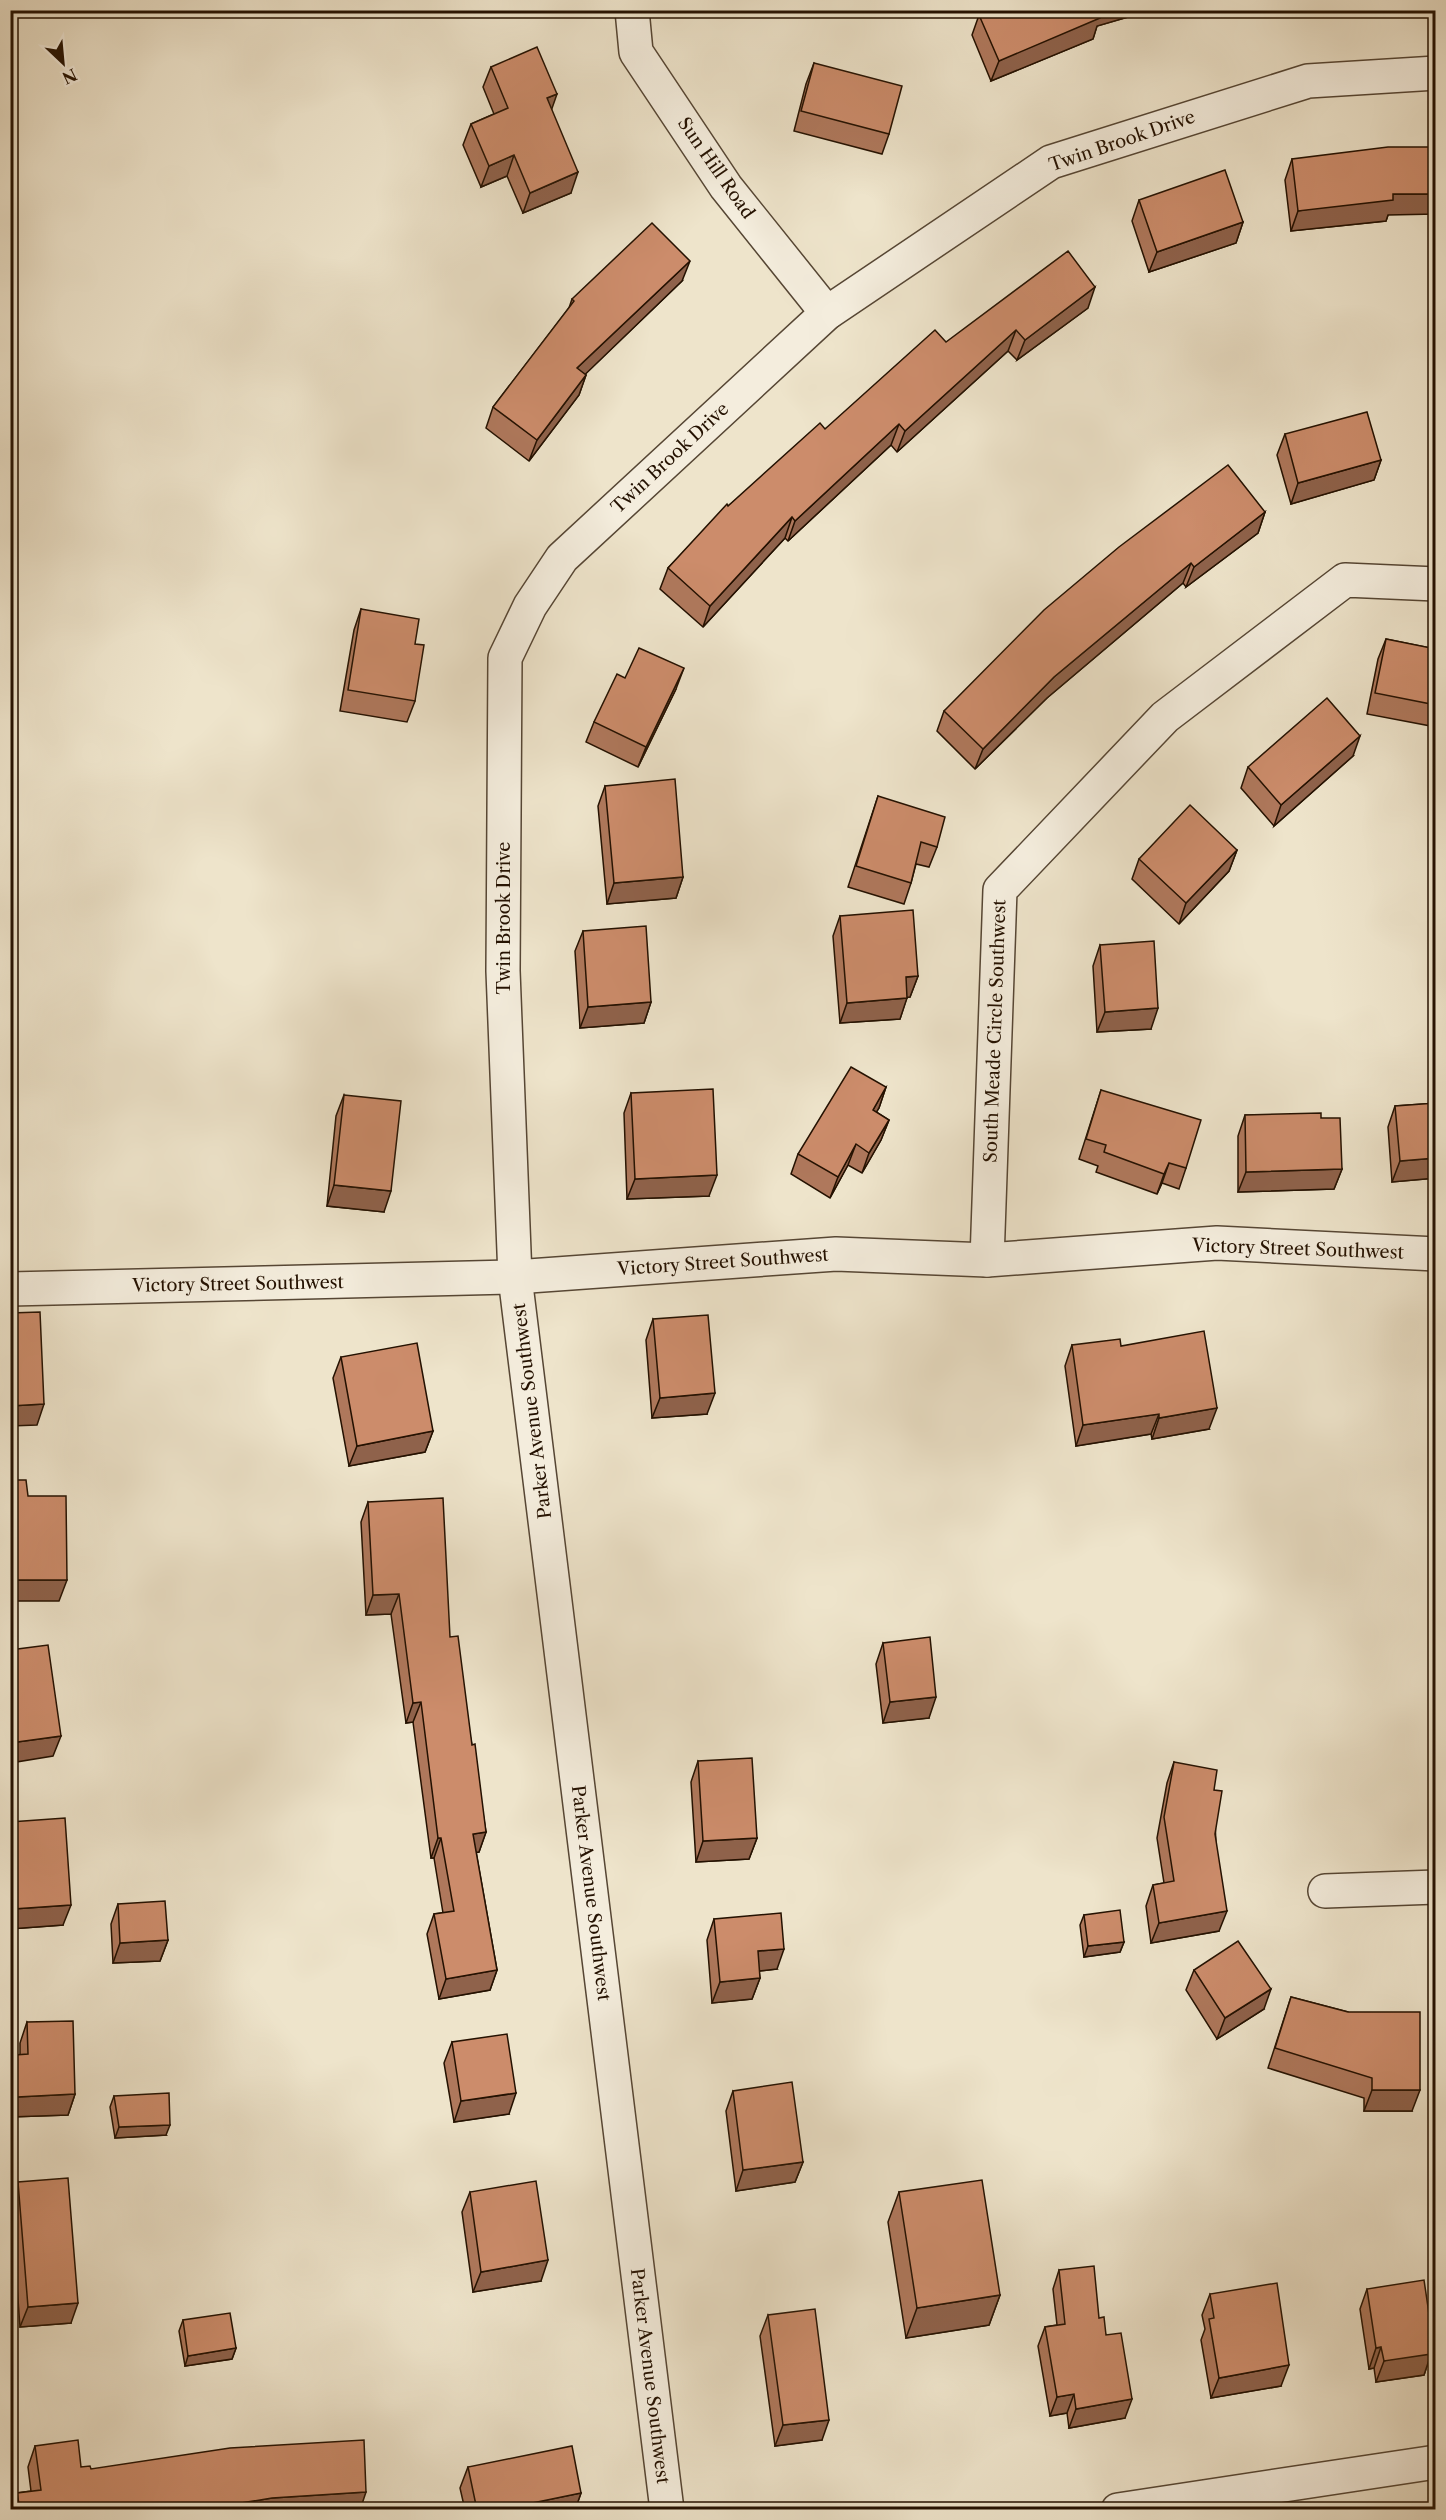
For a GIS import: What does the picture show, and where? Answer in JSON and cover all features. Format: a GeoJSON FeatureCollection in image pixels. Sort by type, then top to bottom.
{"type":"FeatureCollection","features":[{"type":"Feature","properties":{"kind":"street","name":"Sun Hill Road"},"geometry":{"type":"LineString","coordinates":[[632,10],[636,52],[726,186],[827,314]]}},
{"type":"Feature","properties":{"kind":"street","name":"Twin Brook Drive"},"geometry":{"type":"LineString","coordinates":[[515,1277],[503,971],[505,658],[530,606],[562,558],[827,314],[1051,162],[1308,81],[1436,73]]}},
{"type":"Feature","properties":{"kind":"street","name":"South Meade Circle Southwest"},"geometry":{"type":"LineString","coordinates":[[987,1260],[1000,890],[1165,717],[1345,580],[1436,584]]}},
{"type":"Feature","properties":{"kind":"street","name":"Victory Street Southwest"},"geometry":{"type":"LineString","coordinates":[[10,1289],[515,1277],[836,1254],[987,1260],[1217,1243],[1436,1254]]}},
{"type":"Feature","properties":{"kind":"street","name":"Parker Avenue Southwest"},"geometry":{"type":"LineString","coordinates":[[515,1277],[667,2510]]}},
{"type":"Feature","properties":{"kind":"street"},"geometry":{"type":"LineString","coordinates":[[1325,1891],[1436,1887]]}},
{"type":"Feature","properties":{"kind":"street"},"geometry":{"type":"LineString","coordinates":[[1118,2510],[1436,2462]]}},
{"type":"Feature","properties":{"kind":"building"},"geometry":{"type":"Polygon","coordinates":[[[990,10],[1097,10],[1100,18],[999,61],[979,15],[990,10]]]}},
{"type":"Feature","properties":{"kind":"building"},"geometry":{"type":"Polygon","coordinates":[[[537,47],[557,94],[547,98],[578,172],[530,193],[514,155],[489,166],[471,124],[508,108],[491,67],[537,47]]]}},
{"type":"Feature","properties":{"kind":"building"},"geometry":{"type":"Polygon","coordinates":[[[814,63],[902,86],[889,134],[801,111],[814,63]]]}},
{"type":"Feature","properties":{"kind":"building"},"geometry":{"type":"Polygon","coordinates":[[[1388,147],[1436,147],[1436,194],[1393,194],[1393,200],[1298,211],[1292,159],[1388,147]]]}},
{"type":"Feature","properties":{"kind":"building"},"geometry":{"type":"Polygon","coordinates":[[[1225,170],[1243,222],[1157,252],[1139,200],[1225,170]]]}},
{"type":"Feature","properties":{"kind":"building"},"geometry":{"type":"Polygon","coordinates":[[[652,223],[690,261],[577,368],[586,375],[537,440],[493,407],[574,301],[572,299],[652,223]]]}},
{"type":"Feature","properties":{"kind":"building"},"geometry":{"type":"Polygon","coordinates":[[[1068,251],[1095,287],[1025,340],[1016,330],[905,431],[899,424],[795,521],[792,517],[710,606],[668,568],[727,504],[728,506],[820,423],[825,429],[935,330],[946,342],[1068,251]]]}},
{"type":"Feature","properties":{"kind":"building"},"geometry":{"type":"Polygon","coordinates":[[[1367,412],[1381,460],[1298,483],[1285,434],[1367,412]]]}},
{"type":"Feature","properties":{"kind":"building"},"geometry":{"type":"Polygon","coordinates":[[[1228,465],[1265,512],[1194,567],[1191,563],[1054,677],[983,749],[944,711],[1044,610],[1119,547],[1228,465]]]}},
{"type":"Feature","properties":{"kind":"building"},"geometry":{"type":"Polygon","coordinates":[[[361,609],[419,619],[415,644],[424,645],[415,701],[348,690],[361,609]]]}},
{"type":"Feature","properties":{"kind":"building"},"geometry":{"type":"Polygon","coordinates":[[[1386,639],[1436,649],[1436,705],[1375,693],[1386,639]]]}},
{"type":"Feature","properties":{"kind":"building"},"geometry":{"type":"Polygon","coordinates":[[[639,648],[684,668],[646,747],[594,722],[617,674],[625,678],[639,648]]]}},
{"type":"Feature","properties":{"kind":"building"},"geometry":{"type":"Polygon","coordinates":[[[1327,698],[1360,736],[1281,805],[1248,767],[1327,698]]]}},
{"type":"Feature","properties":{"kind":"building"},"geometry":{"type":"Polygon","coordinates":[[[675,779],[683,877],[614,883],[605,786],[675,779]]]}},
{"type":"Feature","properties":{"kind":"building"},"geometry":{"type":"Polygon","coordinates":[[[878,796],[945,817],[937,847],[921,842],[911,883],[856,866],[878,796]]]}},
{"type":"Feature","properties":{"kind":"building"},"geometry":{"type":"Polygon","coordinates":[[[1190,805],[1237,850],[1186,903],[1139,859],[1190,805]]]}},
{"type":"Feature","properties":{"kind":"building"},"geometry":{"type":"Polygon","coordinates":[[[913,910],[918,976],[906,977],[907,998],[847,1003],[840,916],[913,910]]]}},
{"type":"Feature","properties":{"kind":"building"},"geometry":{"type":"Polygon","coordinates":[[[646,926],[651,1002],[588,1007],[583,931],[646,926]]]}},
{"type":"Feature","properties":{"kind":"building"},"geometry":{"type":"Polygon","coordinates":[[[1154,941],[1158,1008],[1105,1012],[1100,945],[1154,941]]]}},
{"type":"Feature","properties":{"kind":"building"},"geometry":{"type":"Polygon","coordinates":[[[851,1067],[886,1087],[873,1110],[889,1120],[869,1153],[856,1144],[838,1177],[798,1154],[851,1067]]]}},
{"type":"Feature","properties":{"kind":"building"},"geometry":{"type":"Polygon","coordinates":[[[713,1089],[717,1175],[635,1179],[631,1093],[713,1089]]]}},
{"type":"Feature","properties":{"kind":"building"},"geometry":{"type":"Polygon","coordinates":[[[1101,1090],[1201,1120],[1186,1168],[1169,1163],[1164,1174],[1104,1152],[1106,1145],[1086,1139],[1101,1090]]]}},
{"type":"Feature","properties":{"kind":"building"},"geometry":{"type":"Polygon","coordinates":[[[344,1095],[401,1101],[391,1191],[334,1185],[344,1095]]]}},
{"type":"Feature","properties":{"kind":"building"},"geometry":{"type":"Polygon","coordinates":[[[1436,1103],[1436,1158],[1400,1161],[1395,1106],[1436,1103]]]}},
{"type":"Feature","properties":{"kind":"building"},"geometry":{"type":"Polygon","coordinates":[[[1321,1113],[1321,1118],[1340,1118],[1342,1169],[1246,1172],[1245,1115],[1321,1113]]]}},
{"type":"Feature","properties":{"kind":"building"},"geometry":{"type":"Polygon","coordinates":[[[40,1312],[44,1404],[10,1406],[10,1313],[40,1312]]]}},
{"type":"Feature","properties":{"kind":"building"},"geometry":{"type":"Polygon","coordinates":[[[708,1315],[715,1393],[660,1398],[653,1319],[708,1315]]]}},
{"type":"Feature","properties":{"kind":"building"},"geometry":{"type":"Polygon","coordinates":[[[1204,1331],[1217,1408],[1159,1418],[1159,1414],[1083,1425],[1072,1345],[1120,1339],[1121,1346],[1204,1331]]]}},
{"type":"Feature","properties":{"kind":"building"},"geometry":{"type":"Polygon","coordinates":[[[417,1343],[433,1431],[357,1446],[341,1357],[417,1343]]]}},
{"type":"Feature","properties":{"kind":"building"},"geometry":{"type":"Polygon","coordinates":[[[10,1480],[26,1480],[28,1496],[66,1496],[67,1580],[10,1580],[10,1480]]]}},
{"type":"Feature","properties":{"kind":"building"},"geometry":{"type":"Polygon","coordinates":[[[443,1498],[450,1637],[458,1636],[472,1745],[475,1744],[486,1832],[473,1834],[497,1970],[446,1979],[434,1914],[454,1911],[441,1838],[438,1838],[421,1702],[413,1703],[399,1594],[373,1595],[368,1502],[443,1498]]]}},
{"type":"Feature","properties":{"kind":"building"},"geometry":{"type":"Polygon","coordinates":[[[930,1637],[936,1697],[890,1702],[883,1643],[930,1637]]]}},
{"type":"Feature","properties":{"kind":"building"},"geometry":{"type":"Polygon","coordinates":[[[48,1645],[61,1736],[10,1743],[10,1650],[48,1645]]]}},
{"type":"Feature","properties":{"kind":"building"},"geometry":{"type":"Polygon","coordinates":[[[752,1758],[757,1838],[703,1841],[698,1761],[752,1758]]]}},
{"type":"Feature","properties":{"kind":"building"},"geometry":{"type":"Polygon","coordinates":[[[1174,1762],[1217,1770],[1214,1790],[1222,1791],[1215,1834],[1227,1911],[1159,1923],[1153,1885],[1174,1881],[1164,1817],[1174,1762]]]}},
{"type":"Feature","properties":{"kind":"building"},"geometry":{"type":"Polygon","coordinates":[[[65,1818],[71,1905],[13,1909],[10,1876],[10,1822],[65,1818]]]}},
{"type":"Feature","properties":{"kind":"building"},"geometry":{"type":"Polygon","coordinates":[[[165,1901],[168,1940],[120,1943],[118,1904],[165,1901]]]}},
{"type":"Feature","properties":{"kind":"building"},"geometry":{"type":"Polygon","coordinates":[[[1120,1910],[1124,1942],[1088,1946],[1084,1915],[1120,1910]]]}},
{"type":"Feature","properties":{"kind":"building"},"geometry":{"type":"Polygon","coordinates":[[[781,1913],[784,1949],[758,1951],[760,1978],[720,1982],[714,1919],[781,1913]]]}},
{"type":"Feature","properties":{"kind":"building"},"geometry":{"type":"Polygon","coordinates":[[[1238,1941],[1271,1989],[1225,2018],[1194,1970],[1238,1941]]]}},
{"type":"Feature","properties":{"kind":"building"},"geometry":{"type":"Polygon","coordinates":[[[1291,1997],[1348,2012],[1420,2012],[1420,2090],[1372,2090],[1372,2078],[1275,2048],[1291,1997]]]}},
{"type":"Feature","properties":{"kind":"building"},"geometry":{"type":"Polygon","coordinates":[[[73,2021],[75,2094],[17,2097],[15,2055],[28,2054],[27,2022],[73,2021]]]}},
{"type":"Feature","properties":{"kind":"building"},"geometry":{"type":"Polygon","coordinates":[[[507,2034],[516,2093],[461,2101],[452,2042],[507,2034]]]}},
{"type":"Feature","properties":{"kind":"building"},"geometry":{"type":"Polygon","coordinates":[[[792,2082],[803,2162],[743,2170],[733,2091],[792,2082]]]}},
{"type":"Feature","properties":{"kind":"building"},"geometry":{"type":"Polygon","coordinates":[[[169,2093],[170,2125],[119,2127],[114,2096],[169,2093]]]}},
{"type":"Feature","properties":{"kind":"building"},"geometry":{"type":"Polygon","coordinates":[[[68,2178],[78,2303],[28,2307],[18,2182],[68,2178]]]}},
{"type":"Feature","properties":{"kind":"building"},"geometry":{"type":"Polygon","coordinates":[[[982,2180],[1000,2295],[917,2308],[899,2192],[982,2180]]]}},
{"type":"Feature","properties":{"kind":"building"},"geometry":{"type":"Polygon","coordinates":[[[536,2181],[548,2260],[481,2272],[470,2192],[536,2181]]]}},
{"type":"Feature","properties":{"kind":"building"},"geometry":{"type":"Polygon","coordinates":[[[1094,2266],[1099,2318],[1104,2317],[1106,2335],[1121,2333],[1132,2399],[1076,2409],[1074,2394],[1057,2397],[1045,2327],[1065,2324],[1059,2270],[1094,2266]]]}},
{"type":"Feature","properties":{"kind":"building"},"geometry":{"type":"Polygon","coordinates":[[[1424,2280],[1433,2341],[1429,2342],[1431,2354],[1384,2361],[1381,2347],[1376,2348],[1367,2289],[1424,2280]]]}},
{"type":"Feature","properties":{"kind":"building"},"geometry":{"type":"Polygon","coordinates":[[[1277,2283],[1289,2365],[1219,2378],[1209,2319],[1214,2318],[1210,2294],[1277,2283]]]}},
{"type":"Feature","properties":{"kind":"building"},"geometry":{"type":"Polygon","coordinates":[[[815,2309],[829,2420],[783,2425],[768,2315],[815,2309]]]}},
{"type":"Feature","properties":{"kind":"building"},"geometry":{"type":"Polygon","coordinates":[[[230,2313],[236,2348],[188,2356],[183,2320],[230,2313]]]}},
{"type":"Feature","properties":{"kind":"building"},"geometry":{"type":"Polygon","coordinates":[[[78,2440],[81,2467],[90,2466],[91,2469],[230,2448],[364,2440],[366,2492],[272,2498],[199,2510],[20,2510],[17,2493],[41,2490],[35,2446],[78,2440]]]}},
{"type":"Feature","properties":{"kind":"building"},"geometry":{"type":"Polygon","coordinates":[[[572,2446],[581,2493],[498,2510],[477,2510],[468,2467],[572,2446]]]}}]}
